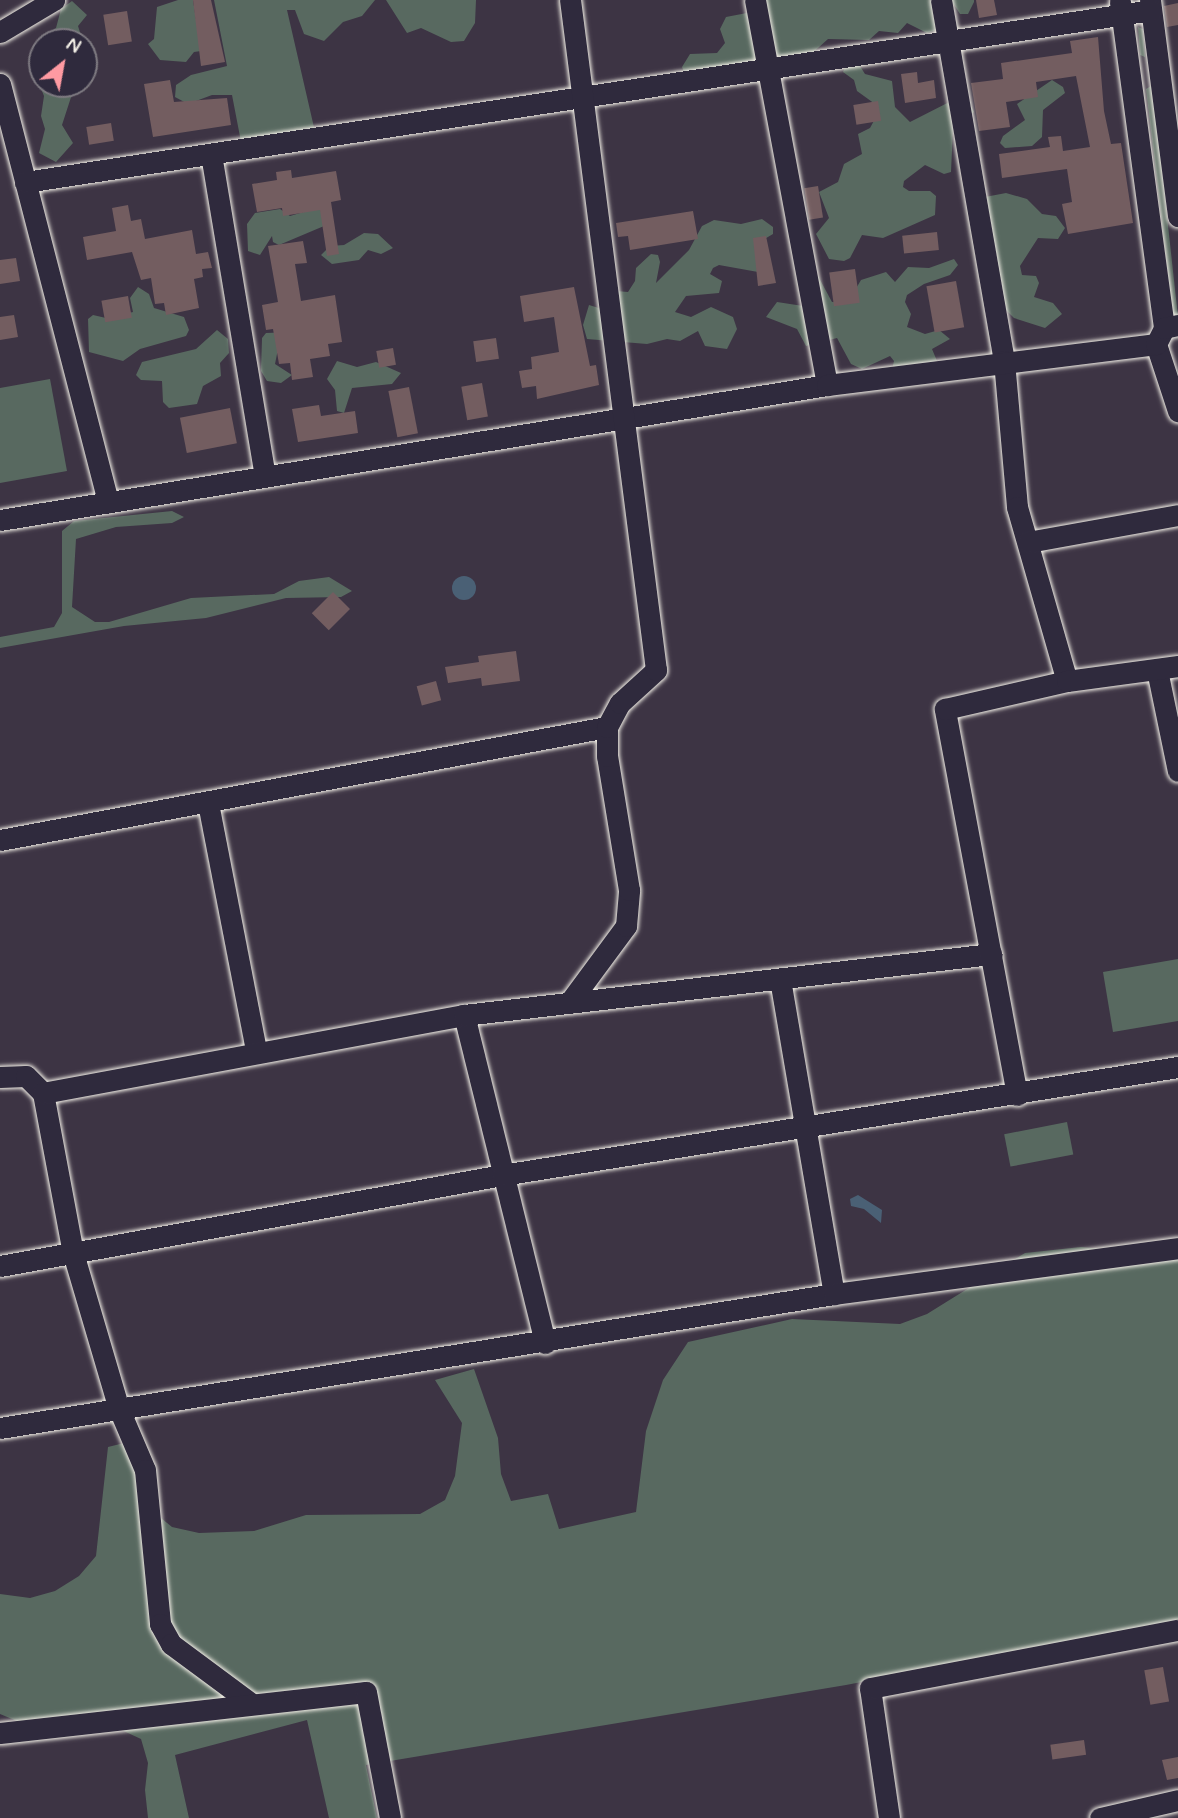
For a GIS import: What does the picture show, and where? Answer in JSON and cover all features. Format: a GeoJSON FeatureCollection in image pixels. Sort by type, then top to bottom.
{"type":"FeatureCollection","features":[{"type":"Feature","properties":{"kind":"street"},"geometry":{"type":"LineString","coordinates":[[0,32],[54,0]]}},
{"type":"Feature","properties":{"kind":"street"},"geometry":{"type":"LineString","coordinates":[[569,1003],[616,943],[629,908],[607,756],[607,727],[620,703],[656,670],[570,0]]}},
{"type":"Feature","properties":{"kind":"street"},"geometry":{"type":"LineString","coordinates":[[755,0],[827,385]]}},
{"type":"Feature","properties":{"kind":"street"},"geometry":{"type":"LineString","coordinates":[[941,0],[1003,361],[1017,507],[1067,681]]}},
{"type":"Feature","properties":{"kind":"street"},"geometry":{"type":"LineString","coordinates":[[25,182],[947,43],[1121,7],[1150,5],[1168,71],[1178,216]]}},
{"type":"Feature","properties":{"kind":"street"},"geometry":{"type":"LineString","coordinates":[[1121,7],[1178,411]]}},
{"type":"Feature","properties":{"kind":"street"},"geometry":{"type":"LineString","coordinates":[[1132,78],[1168,71]]}},
{"type":"Feature","properties":{"kind":"street"},"geometry":{"type":"LineString","coordinates":[[0,84],[108,502]]}},
{"type":"Feature","properties":{"kind":"street"},"geometry":{"type":"LineString","coordinates":[[211,154],[265,476]]}},
{"type":"Feature","properties":{"kind":"street"},"geometry":{"type":"LineString","coordinates":[[0,520],[625,417],[1003,361],[1166,333]]}},
{"type":"Feature","properties":{"kind":"street"},"geometry":{"type":"LineString","coordinates":[[1028,542],[1178,515]]}},
{"type":"Feature","properties":{"kind":"street"},"geometry":{"type":"LineString","coordinates":[[1017,1095],[945,709],[1067,681],[1168,668],[1178,771]]}},
{"type":"Feature","properties":{"kind":"street"},"geometry":{"type":"LineString","coordinates":[[0,841],[607,727]]}},
{"type":"Feature","properties":{"kind":"street"},"geometry":{"type":"LineString","coordinates":[[208,803],[256,1050]]}},
{"type":"Feature","properties":{"kind":"street"},"geometry":{"type":"LineString","coordinates":[[43,1093],[256,1050],[464,1015],[991,954]]}},
{"type":"Feature","properties":{"kind":"street"},"geometry":{"type":"LineString","coordinates":[[780,979],[834,1294]]}},
{"type":"Feature","properties":{"kind":"street"},"geometry":{"type":"LineString","coordinates":[[464,1015],[545,1343]]}},
{"type":"Feature","properties":{"kind":"street"},"geometry":{"type":"LineString","coordinates":[[0,1266],[502,1175],[1017,1095],[1178,1067]]}},
{"type":"Feature","properties":{"kind":"street"},"geometry":{"type":"LineString","coordinates":[[6,1075],[26,1076],[43,1093],[74,1253],[120,1409],[145,1470],[160,1623],[171,1644],[252,1704]]}},
{"type":"Feature","properties":{"kind":"street"},"geometry":{"type":"LineString","coordinates":[[0,1428],[545,1343],[834,1294],[1178,1248]]}},
{"type":"Feature","properties":{"kind":"street"},"geometry":{"type":"LineString","coordinates":[[889,1818],[870,1688],[1178,1630]]}},
{"type":"Feature","properties":{"kind":"street"},"geometry":{"type":"LineString","coordinates":[[0,1733],[366,1692],[390,1818]]}},
{"type":"Feature","properties":{"kind":"street"},"geometry":{"type":"LineString","coordinates":[[1100,1818],[1178,1800]]}},
{"type":"Feature","properties":{"kind":"green space"},"geometry":{"type":"Polygon","coordinates":[[[178,0],[193,0],[198,33],[208,50],[194,52],[186,62],[160,60],[148,44],[154,39],[157,7],[178,0]]]}},
{"type":"Feature","properties":{"kind":"green space"},"geometry":{"type":"Polygon","coordinates":[[[214,0],[375,0],[362,16],[343,22],[324,41],[304,34],[295,10],[287,10],[316,136],[242,147],[232,95],[212,95],[188,104],[175,97],[176,85],[191,75],[227,66],[214,0]]]}},
{"type":"Feature","properties":{"kind":"green space"},"geometry":{"type":"Polygon","coordinates":[[[386,0],[476,0],[475,23],[464,41],[451,42],[421,28],[407,33],[386,0]]]}},
{"type":"Feature","properties":{"kind":"green space"},"geometry":{"type":"Polygon","coordinates":[[[759,0],[933,0],[939,29],[927,33],[907,23],[898,33],[879,31],[869,40],[828,39],[808,57],[787,59],[772,54],[756,74],[687,80],[682,67],[690,54],[717,53],[725,43],[720,29],[726,17],[752,12],[759,0]]]}},
{"type":"Feature","properties":{"kind":"green space"},"geometry":{"type":"Polygon","coordinates":[[[951,0],[974,2],[968,14],[960,14],[951,0]]]}},
{"type":"Feature","properties":{"kind":"green space"},"geometry":{"type":"Polygon","coordinates":[[[72,1],[87,15],[79,28],[56,28],[61,9],[72,1]]]}},
{"type":"Feature","properties":{"kind":"green space"},"geometry":{"type":"Polygon","coordinates":[[[1138,27],[1143,29],[1145,57],[1140,55],[1138,27]]]}},
{"type":"Feature","properties":{"kind":"green space"},"geometry":{"type":"Polygon","coordinates":[[[858,63],[865,74],[892,81],[895,107],[910,122],[965,94],[974,112],[953,128],[951,172],[944,174],[925,165],[904,181],[903,187],[909,191],[930,191],[936,196],[935,215],[883,238],[862,235],[850,258],[844,261],[829,259],[816,234],[829,218],[819,192],[838,182],[844,164],[862,154],[858,134],[870,128],[876,117],[875,104],[857,91],[854,80],[843,72],[846,65],[858,63]]]}},
{"type":"Feature","properties":{"kind":"green space"},"geometry":{"type":"Polygon","coordinates":[[[1052,80],[1063,87],[1065,93],[1043,110],[1042,137],[1032,146],[1005,148],[1000,143],[1003,136],[1025,120],[1017,104],[1052,80]]]}},
{"type":"Feature","properties":{"kind":"green space"},"geometry":{"type":"Polygon","coordinates":[[[1151,86],[1178,317],[1173,316],[1146,89],[1151,86]]]}},
{"type":"Feature","properties":{"kind":"green space"},"geometry":{"type":"Polygon","coordinates":[[[44,98],[71,98],[62,125],[73,143],[56,162],[39,153],[45,129],[41,116],[44,98]]]}},
{"type":"Feature","properties":{"kind":"green space"},"geometry":{"type":"Polygon","coordinates":[[[1006,193],[1027,199],[1042,214],[1056,216],[1065,228],[1058,239],[1038,238],[1020,266],[1022,275],[1036,276],[1039,283],[1034,297],[1053,303],[1062,314],[1045,328],[1014,318],[1004,308],[985,197],[1006,193]]]}},
{"type":"Feature","properties":{"kind":"green space"},"geometry":{"type":"Polygon","coordinates":[[[320,207],[324,226],[279,245],[273,242],[272,236],[260,255],[248,251],[247,224],[255,213],[280,209],[290,216],[320,207]]]}},
{"type":"Feature","properties":{"kind":"green space"},"geometry":{"type":"Polygon","coordinates":[[[762,219],[773,227],[773,234],[756,244],[758,272],[719,265],[713,268],[710,274],[722,281],[719,293],[686,296],[675,312],[691,317],[711,307],[733,317],[737,329],[727,349],[705,346],[698,331],[680,341],[667,339],[647,344],[587,339],[583,325],[589,305],[602,309],[616,291],[628,292],[635,281],[636,268],[651,254],[658,255],[660,262],[656,283],[689,250],[702,226],[714,220],[741,224],[762,219]]]}},
{"type":"Feature","properties":{"kind":"green space"},"geometry":{"type":"Polygon","coordinates":[[[364,233],[378,234],[393,248],[381,254],[368,250],[359,260],[332,264],[321,255],[330,246],[344,245],[364,233]]]}},
{"type":"Feature","properties":{"kind":"green space"},"geometry":{"type":"Polygon","coordinates":[[[954,259],[958,265],[950,275],[924,284],[907,295],[905,302],[911,314],[907,327],[925,334],[939,330],[950,339],[932,349],[937,361],[891,374],[894,361],[890,356],[862,369],[851,364],[837,338],[806,346],[797,329],[766,317],[777,302],[803,306],[812,275],[818,276],[832,302],[848,302],[861,280],[886,272],[895,282],[908,267],[929,268],[954,259]]]}},
{"type":"Feature","properties":{"kind":"green space"},"geometry":{"type":"Polygon","coordinates":[[[138,287],[149,294],[154,308],[184,317],[189,330],[186,336],[140,349],[123,361],[89,352],[88,319],[93,315],[106,318],[133,312],[130,298],[138,287]]]}},
{"type":"Feature","properties":{"kind":"green space"},"geometry":{"type":"Polygon","coordinates":[[[217,330],[228,339],[229,353],[220,363],[221,376],[203,386],[197,404],[169,408],[163,402],[162,381],[141,380],[136,375],[142,362],[196,349],[217,330]]]}},
{"type":"Feature","properties":{"kind":"green space"},"geometry":{"type":"Polygon","coordinates":[[[293,332],[279,344],[275,364],[292,375],[281,383],[267,381],[261,371],[262,338],[266,333],[293,332]]]}},
{"type":"Feature","properties":{"kind":"green space"},"geometry":{"type":"Polygon","coordinates":[[[337,361],[357,367],[376,362],[401,373],[392,384],[352,388],[344,413],[337,411],[335,390],[327,379],[337,361]]]}},
{"type":"Feature","properties":{"kind":"green space"},"geometry":{"type":"Polygon","coordinates":[[[50,379],[67,471],[0,483],[0,388],[50,379]]]}},
{"type":"Feature","properties":{"kind":"green space"},"geometry":{"type":"Polygon","coordinates":[[[172,511],[184,517],[172,523],[116,527],[76,539],[72,607],[95,622],[109,622],[191,598],[274,594],[299,581],[329,577],[352,591],[341,597],[286,598],[206,618],[124,626],[0,648],[0,637],[54,627],[62,613],[62,531],[74,521],[172,511]]]}},
{"type":"Feature","properties":{"kind":"green space"},"geometry":{"type":"Polygon","coordinates":[[[1178,959],[1178,1021],[1113,1032],[1103,972],[1178,959]]]}},
{"type":"Feature","properties":{"kind":"green space"},"geometry":{"type":"Polygon","coordinates":[[[1067,1122],[1073,1154],[1010,1167],[1004,1134],[1067,1122]]]}},
{"type":"Feature","properties":{"kind":"green space"},"geometry":{"type":"Polygon","coordinates":[[[1081,1247],[1178,1256],[1178,1621],[846,1685],[366,1765],[377,1818],[329,1818],[307,1720],[175,1755],[189,1818],[148,1818],[145,1790],[148,1763],[141,1739],[115,1727],[29,1726],[0,1714],[0,1594],[30,1598],[55,1591],[79,1576],[96,1556],[108,1447],[136,1440],[150,1509],[172,1527],[199,1533],[254,1531],[306,1515],[420,1514],[445,1500],[455,1476],[462,1423],[435,1380],[474,1369],[498,1438],[501,1474],[511,1501],[548,1494],[559,1529],[636,1512],[646,1431],[663,1380],[688,1342],[792,1319],[900,1324],[927,1314],[1025,1253],[1081,1247]]]}},
{"type":"Feature","properties":{"kind":"water"},"geometry":{"type":"Polygon","coordinates":[[[464,576],[473,579],[476,588],[473,597],[464,600],[455,597],[452,588],[455,579],[464,576]]]}},
{"type":"Feature","properties":{"kind":"water"},"geometry":{"type":"Polygon","coordinates":[[[858,1195],[882,1210],[881,1223],[864,1209],[851,1206],[850,1199],[858,1195]]]}},
{"type":"Feature","properties":{"kind":"building"},"geometry":{"type":"Polygon","coordinates":[[[193,0],[211,0],[225,62],[201,66],[193,0]]]}},
{"type":"Feature","properties":{"kind":"building"},"geometry":{"type":"Polygon","coordinates":[[[976,0],[994,0],[997,15],[979,18],[976,0]]]}},
{"type":"Feature","properties":{"kind":"building"},"geometry":{"type":"Polygon","coordinates":[[[1178,3],[1178,25],[1167,27],[1164,6],[1178,3]]]}},
{"type":"Feature","properties":{"kind":"building"},"geometry":{"type":"Polygon","coordinates":[[[127,11],[132,42],[108,45],[103,15],[127,11]]]}},
{"type":"Feature","properties":{"kind":"building"},"geometry":{"type":"Polygon","coordinates":[[[1098,37],[1104,111],[1111,144],[1121,143],[1133,223],[1068,234],[1062,204],[1072,202],[1067,169],[1002,178],[999,154],[1050,147],[1048,137],[1061,136],[1063,151],[1090,147],[1076,76],[1036,82],[1038,97],[1006,102],[1010,127],[979,131],[971,83],[1003,79],[1001,63],[1072,53],[1070,41],[1098,37]]]}},
{"type":"Feature","properties":{"kind":"building"},"geometry":{"type":"Polygon","coordinates":[[[917,72],[918,83],[934,80],[936,98],[905,103],[901,74],[917,72]]]}},
{"type":"Feature","properties":{"kind":"building"},"geometry":{"type":"Polygon","coordinates":[[[170,80],[174,102],[227,98],[231,125],[153,137],[144,84],[170,80]]]}},
{"type":"Feature","properties":{"kind":"building"},"geometry":{"type":"Polygon","coordinates":[[[878,101],[881,121],[856,125],[853,105],[878,101]]]}},
{"type":"Feature","properties":{"kind":"building"},"geometry":{"type":"Polygon","coordinates":[[[111,123],[114,141],[89,145],[86,127],[111,123]]]}},
{"type":"Feature","properties":{"kind":"building"},"geometry":{"type":"Polygon","coordinates":[[[291,170],[292,178],[336,171],[341,200],[331,202],[339,254],[327,256],[320,210],[283,216],[282,208],[257,212],[252,184],[277,180],[276,172],[291,170]]]}},
{"type":"Feature","properties":{"kind":"building"},"geometry":{"type":"Polygon","coordinates":[[[818,186],[823,218],[809,220],[804,188],[818,186]]]}},
{"type":"Feature","properties":{"kind":"building"},"geometry":{"type":"Polygon","coordinates":[[[128,205],[131,221],[141,219],[145,239],[192,230],[196,254],[208,252],[212,268],[202,269],[203,277],[194,279],[199,308],[166,315],[164,303],[155,304],[151,278],[141,280],[132,252],[87,260],[83,237],[116,231],[112,208],[128,205]]]}},
{"type":"Feature","properties":{"kind":"building"},"geometry":{"type":"Polygon","coordinates":[[[693,211],[698,239],[630,250],[628,236],[618,237],[616,223],[693,211]]]}},
{"type":"Feature","properties":{"kind":"building"},"geometry":{"type":"Polygon","coordinates":[[[937,232],[939,250],[904,254],[902,236],[937,232]]]}},
{"type":"Feature","properties":{"kind":"building"},"geometry":{"type":"Polygon","coordinates":[[[766,236],[776,283],[758,286],[753,238],[766,236]]]}},
{"type":"Feature","properties":{"kind":"building"},"geometry":{"type":"Polygon","coordinates":[[[303,241],[307,263],[295,264],[301,301],[335,295],[342,342],[328,344],[330,356],[310,359],[313,377],[292,380],[290,363],[279,364],[273,329],[266,330],[262,305],[278,302],[268,246],[303,241]]]}},
{"type":"Feature","properties":{"kind":"building"},"geometry":{"type":"Polygon","coordinates":[[[16,258],[20,281],[0,284],[0,260],[16,258]]]}},
{"type":"Feature","properties":{"kind":"building"},"geometry":{"type":"Polygon","coordinates":[[[855,269],[860,303],[834,306],[829,273],[855,269]]]}},
{"type":"Feature","properties":{"kind":"building"},"geometry":{"type":"Polygon","coordinates":[[[956,281],[964,327],[935,332],[926,286],[956,281]]]}},
{"type":"Feature","properties":{"kind":"building"},"geometry":{"type":"Polygon","coordinates":[[[574,287],[590,366],[596,365],[599,385],[537,399],[536,386],[522,388],[519,371],[532,369],[531,357],[559,352],[554,317],[524,322],[520,296],[574,287]]]}},
{"type":"Feature","properties":{"kind":"building"},"geometry":{"type":"Polygon","coordinates":[[[128,296],[132,318],[105,322],[101,301],[128,296]]]}},
{"type":"Feature","properties":{"kind":"building"},"geometry":{"type":"Polygon","coordinates":[[[14,315],[18,337],[0,340],[0,317],[14,315]]]}},
{"type":"Feature","properties":{"kind":"building"},"geometry":{"type":"Polygon","coordinates":[[[496,338],[499,359],[476,362],[473,341],[496,338]]]}},
{"type":"Feature","properties":{"kind":"building"},"geometry":{"type":"Polygon","coordinates":[[[393,348],[396,365],[379,368],[376,351],[393,348]]]}},
{"type":"Feature","properties":{"kind":"building"},"geometry":{"type":"Polygon","coordinates":[[[482,383],[488,416],[467,420],[461,387],[482,383]]]}},
{"type":"Feature","properties":{"kind":"building"},"geometry":{"type":"Polygon","coordinates":[[[409,387],[418,433],[397,437],[388,391],[409,387]]]}},
{"type":"Feature","properties":{"kind":"building"},"geometry":{"type":"Polygon","coordinates":[[[319,405],[321,416],[355,411],[358,433],[298,442],[292,409],[319,405]]]}},
{"type":"Feature","properties":{"kind":"building"},"geometry":{"type":"Polygon","coordinates":[[[230,408],[237,443],[187,453],[180,418],[230,408]]]}},
{"type":"Feature","properties":{"kind":"building"},"geometry":{"type":"Polygon","coordinates":[[[333,592],[350,609],[329,630],[312,613],[333,592]]]}},
{"type":"Feature","properties":{"kind":"building"},"geometry":{"type":"Polygon","coordinates":[[[516,651],[520,681],[482,686],[481,678],[448,683],[445,667],[479,662],[478,656],[516,651]]]}},
{"type":"Feature","properties":{"kind":"building"},"geometry":{"type":"Polygon","coordinates":[[[436,681],[441,700],[422,705],[417,686],[436,681]]]}},
{"type":"Feature","properties":{"kind":"building"},"geometry":{"type":"Polygon","coordinates":[[[1163,1667],[1169,1701],[1150,1705],[1144,1670],[1163,1667]]]}},
{"type":"Feature","properties":{"kind":"building"},"geometry":{"type":"Polygon","coordinates":[[[1084,1740],[1086,1755],[1052,1760],[1050,1745],[1084,1740]]]}},
{"type":"Feature","properties":{"kind":"building"},"geometry":{"type":"Polygon","coordinates":[[[1178,1757],[1178,1778],[1167,1780],[1162,1760],[1178,1757]]]}}]}
